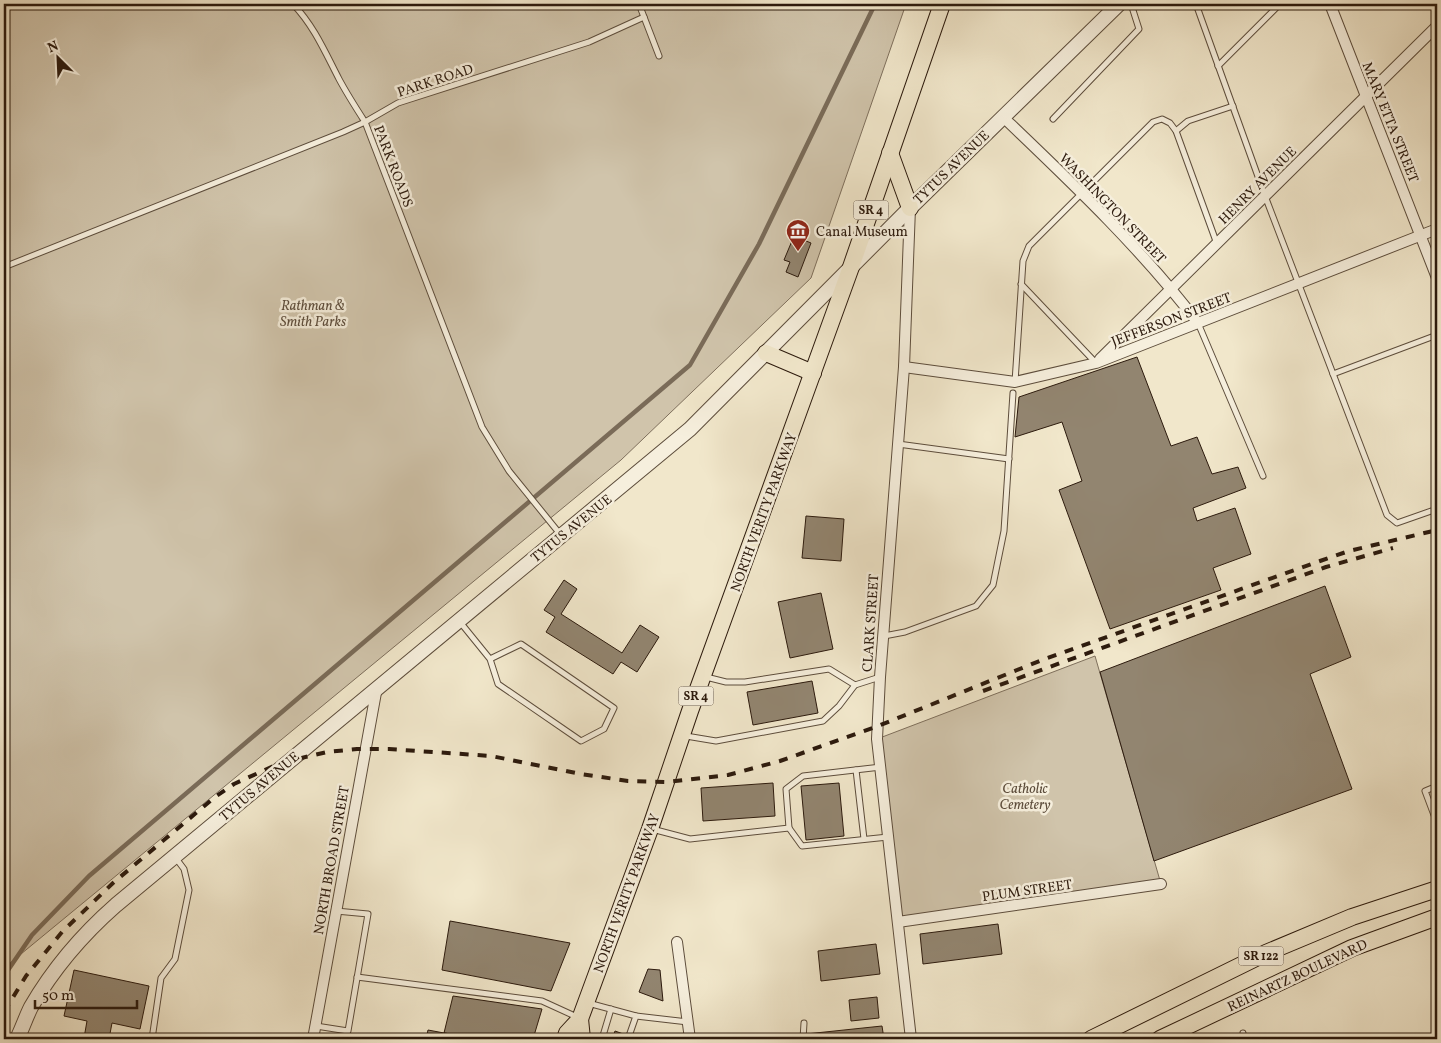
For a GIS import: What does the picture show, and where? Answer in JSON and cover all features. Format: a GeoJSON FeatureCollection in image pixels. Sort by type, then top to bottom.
{"type":"FeatureCollection","features":[{"type":"Feature","properties":{"kind":"main road","name":"NORTH VERITY PARKWAY"},"geometry":{"type":"LineString","coordinates":[[565,1039],[567,1033],[580,1019],[650,829],[703,676],[851,267],[942,4]]}},
{"type":"Feature","properties":{"kind":"main road"},"geometry":{"type":"LineString","coordinates":[[890,153],[910,208]]}},
{"type":"Feature","properties":{"kind":"main road"},"geometry":{"type":"LineString","coordinates":[[766,353],[813,373]]}},
{"type":"Feature","properties":{"kind":"main road","name":"REINARTZ BOULEVARD"},"geometry":{"type":"LineString","coordinates":[[1090,1039],[1266,953],[1352,917],[1437,889]]}},
{"type":"Feature","properties":{"kind":"main road","name":"REINARTZ BOULEVARD"},"geometry":{"type":"LineString","coordinates":[[1160,1039],[1352,948],[1437,917]]}},
{"type":"Feature","properties":{"kind":"main road","name":"NORTH VERITY PARKWAY"},"geometry":{"type":"LineString","coordinates":[[580,1019],[582,1039]]}},
{"type":"Feature","properties":{"kind":"street","name":"TYTUS AVENUE"},"geometry":{"type":"LineString","coordinates":[[17,1039],[31,1007],[49,980],[94,924],[377,687],[690,430],[910,208],[1119,4]]}},
{"type":"Feature","properties":{"kind":"street","name":"MARY ETTA STREET"},"geometry":{"type":"LineString","coordinates":[[1330,4],[1437,278]]}},
{"type":"Feature","properties":{"kind":"street","name":"HENRY AVENUE"},"geometry":{"type":"LineString","coordinates":[[1096,363],[1437,26]]}},
{"type":"Feature","properties":{"kind":"street","name":"WASHINGTON STREET"},"geometry":{"type":"LineString","coordinates":[[1003,117],[1083,193],[1172,288],[1198,323]]}},
{"type":"Feature","properties":{"kind":"street","name":"CLARK STREET"},"geometry":{"type":"LineString","coordinates":[[910,208],[904,367],[877,739],[912,1039]]}},
{"type":"Feature","properties":{"kind":"street","name":"JEFFERSON STREET"},"geometry":{"type":"LineString","coordinates":[[904,367],[1014,388],[1096,363],[1437,229]]}},
{"type":"Feature","properties":{"kind":"street","name":"NORTH BROAD STREET"},"geometry":{"type":"LineString","coordinates":[[313,1039],[377,687]]}},
{"type":"Feature","properties":{"kind":"street","name":"PLUM STREET"},"geometry":{"type":"LineString","coordinates":[[898,922],[1161,884]]}},
{"type":"Feature","properties":{"kind":"street"},"geometry":{"type":"LineString","coordinates":[[677,942],[690,1039]]}},
{"type":"Feature","properties":{"kind":"lane"},"geometry":{"type":"LineString","coordinates":[[293,4],[306,17],[324,46],[340,80],[365,122]]}},
{"type":"Feature","properties":{"kind":"lane"},"geometry":{"type":"LineString","coordinates":[[639,4],[659,56]]}},
{"type":"Feature","properties":{"kind":"lane"},"geometry":{"type":"LineString","coordinates":[[1053,119],[1139,29],[1130,4]]}},
{"type":"Feature","properties":{"kind":"lane"},"geometry":{"type":"LineString","coordinates":[[1196,4],[1265,196],[1388,515],[1397,523],[1437,509]]}},
{"type":"Feature","properties":{"kind":"lane"},"geometry":{"type":"LineString","coordinates":[[1218,66],[1280,4]]}},
{"type":"Feature","properties":{"kind":"lane","name":"PARK ROAD"},"geometry":{"type":"LineString","coordinates":[[365,122],[398,103],[589,42],[644,17]]}},
{"type":"Feature","properties":{"kind":"lane"},"geometry":{"type":"LineString","coordinates":[[1176,131],[1188,121],[1233,106]]}},
{"type":"Feature","properties":{"kind":"lane"},"geometry":{"type":"LineString","coordinates":[[883,636],[905,632],[976,606],[993,585],[1004,531],[1023,261],[1029,246],[1153,122],[1162,119],[1170,123],[1176,131],[1217,244]]}},
{"type":"Feature","properties":{"kind":"lane","name":"PARK ROADS"},"geometry":{"type":"LineString","coordinates":[[4,267],[365,122],[482,427],[509,471],[562,537]]}},
{"type":"Feature","properties":{"kind":"lane"},"geometry":{"type":"LineString","coordinates":[[1021,284],[1096,363]]}},
{"type":"Feature","properties":{"kind":"lane"},"geometry":{"type":"LineString","coordinates":[[1198,323],[1263,476]]}},
{"type":"Feature","properties":{"kind":"lane"},"geometry":{"type":"LineString","coordinates":[[1333,374],[1437,335]]}},
{"type":"Feature","properties":{"kind":"lane"},"geometry":{"type":"LineString","coordinates":[[898,444],[1009,459]]}},
{"type":"Feature","properties":{"kind":"lane"},"geometry":{"type":"LineString","coordinates":[[458,620],[490,659],[498,684],[581,741],[604,729],[614,708],[521,644],[490,659]]}},
{"type":"Feature","properties":{"kind":"lane"},"geometry":{"type":"LineString","coordinates":[[703,676],[726,682],[745,682],[829,669],[855,685]]}},
{"type":"Feature","properties":{"kind":"lane"},"geometry":{"type":"LineString","coordinates":[[682,735],[716,740],[823,721],[855,685],[880,677]]}},
{"type":"Feature","properties":{"kind":"lane"},"geometry":{"type":"LineString","coordinates":[[880,767],[802,776],[786,789],[789,828],[802,846],[888,837]]}},
{"type":"Feature","properties":{"kind":"lane"},"geometry":{"type":"LineString","coordinates":[[856,770],[864,839]]}},
{"type":"Feature","properties":{"kind":"lane"},"geometry":{"type":"LineString","coordinates":[[1437,786],[1425,791],[1437,823]]}},
{"type":"Feature","properties":{"kind":"lane"},"geometry":{"type":"LineString","coordinates":[[650,829],[690,838],[789,828]]}},
{"type":"Feature","properties":{"kind":"lane"},"geometry":{"type":"LineString","coordinates":[[152,1039],[161,978],[175,959],[189,890],[184,868],[175,856]]}},
{"type":"Feature","properties":{"kind":"lane"},"geometry":{"type":"LineString","coordinates":[[315,1026],[348,1031],[368,914],[336,911]]}},
{"type":"Feature","properties":{"kind":"lane"},"geometry":{"type":"LineString","coordinates":[[357,976],[542,1001],[580,1019]]}},
{"type":"Feature","properties":{"kind":"lane"},"geometry":{"type":"LineString","coordinates":[[586,1002],[636,1016],[688,1022]]}},
{"type":"Feature","properties":{"kind":"lane"},"geometry":{"type":"LineString","coordinates":[[602,1039],[611,1009]]}},
{"type":"Feature","properties":{"kind":"lane"},"geometry":{"type":"LineString","coordinates":[[630,1036],[636,1016]]}},
{"type":"Feature","properties":{"kind":"lane"},"geometry":{"type":"LineString","coordinates":[[803,1039],[804,1023]]}},
{"type":"Feature","properties":{"kind":"lane"},"geometry":{"type":"LineString","coordinates":[[1243,1033],[1244,1039]]}},
{"type":"Feature","properties":{"kind":"green space","name":"Rathman & Smith Parks"},"geometry":{"type":"Polygon","coordinates":[[[4,4],[906,4],[811,278],[621,460],[4,968],[4,4]]]}},
{"type":"Feature","properties":{"kind":"green space","name":"Catholic Cemetery"},"geometry":{"type":"Polygon","coordinates":[[[1095,656],[1161,884],[898,922],[877,739],[1095,656]]]}},
{"type":"Feature","properties":{"kind":"building","name":"Canal Museum"},"geometry":{"type":"Polygon","coordinates":[[[794,236],[811,243],[798,277],[786,272],[790,262],[784,260],[794,236]]]}},
{"type":"Feature","properties":{"kind":"building"},"geometry":{"type":"Polygon","coordinates":[[[1137,357],[1171,446],[1197,437],[1212,474],[1238,467],[1246,488],[1193,508],[1197,521],[1235,508],[1251,554],[1213,568],[1221,590],[1110,629],[1059,490],[1082,481],[1062,422],[1015,437],[1019,397],[1137,357]]]}},
{"type":"Feature","properties":{"kind":"building"},"geometry":{"type":"Polygon","coordinates":[[[806,516],[844,519],[841,561],[802,558],[806,516]]]}},
{"type":"Feature","properties":{"kind":"building"},"geometry":{"type":"Polygon","coordinates":[[[564,580],[577,589],[561,614],[622,653],[640,625],[659,637],[637,672],[621,662],[613,674],[546,632],[555,617],[544,610],[564,580]]]}},
{"type":"Feature","properties":{"kind":"building"},"geometry":{"type":"Polygon","coordinates":[[[1325,586],[1351,657],[1310,674],[1352,789],[1154,861],[1100,672],[1325,586]]]}},
{"type":"Feature","properties":{"kind":"building"},"geometry":{"type":"Polygon","coordinates":[[[821,593],[833,649],[790,658],[778,602],[821,593]]]}},
{"type":"Feature","properties":{"kind":"building"},"geometry":{"type":"Polygon","coordinates":[[[812,681],[818,713],[753,725],[747,692],[812,681]]]}},
{"type":"Feature","properties":{"kind":"building"},"geometry":{"type":"Polygon","coordinates":[[[773,783],[775,816],[703,821],[701,788],[773,783]]]}},
{"type":"Feature","properties":{"kind":"building"},"geometry":{"type":"Polygon","coordinates":[[[839,783],[844,836],[806,840],[801,786],[839,783]]]}},
{"type":"Feature","properties":{"kind":"building"},"geometry":{"type":"Polygon","coordinates":[[[450,921],[570,943],[551,991],[442,970],[450,921]]]}},
{"type":"Feature","properties":{"kind":"building"},"geometry":{"type":"Polygon","coordinates":[[[998,924],[1002,954],[923,964],[920,934],[998,924]]]}},
{"type":"Feature","properties":{"kind":"building"},"geometry":{"type":"Polygon","coordinates":[[[876,944],[880,974],[821,981],[818,951],[876,944]]]}},
{"type":"Feature","properties":{"kind":"building"},"geometry":{"type":"Polygon","coordinates":[[[648,969],[660,970],[663,1001],[639,992],[648,969]]]}},
{"type":"Feature","properties":{"kind":"building"},"geometry":{"type":"Polygon","coordinates":[[[74,970],[149,986],[140,1029],[112,1023],[109,1039],[84,1038],[87,1021],[64,1016],[74,970]]]}},
{"type":"Feature","properties":{"kind":"building"},"geometry":{"type":"Polygon","coordinates":[[[453,996],[542,1009],[533,1039],[487,1039],[444,1033],[453,996]]]}},
{"type":"Feature","properties":{"kind":"building"},"geometry":{"type":"Polygon","coordinates":[[[877,997],[879,1018],[851,1021],[849,1000],[877,997]]]}},
{"type":"Feature","properties":{"kind":"building"},"geometry":{"type":"Polygon","coordinates":[[[882,1026],[884,1039],[806,1039],[806,1034],[882,1026]]]}},
{"type":"Feature","properties":{"kind":"building"},"geometry":{"type":"Polygon","coordinates":[[[428,1030],[444,1033],[487,1039],[426,1039],[428,1030]]]}},
{"type":"Feature","properties":{"kind":"building"},"geometry":{"type":"Polygon","coordinates":[[[615,1031],[637,1039],[612,1039],[615,1031]]]}},
{"type":"Feature","properties":{"kind":"waterway"},"geometry":{"type":"LineString","coordinates":[[4,976],[32,935],[89,876],[690,365],[759,244],[875,4]]}},
{"type":"Feature","properties":{"kind":"railway"},"geometry":{"type":"LineString","coordinates":[[4,1012],[26,976],[62,932],[113,883],[215,797],[234,784],[280,763],[327,752],[357,749],[389,749],[491,756],[581,774],[628,781],[667,782],[728,775],[780,761],[878,726],[1042,660],[1320,561],[1349,551],[1437,530]]}},
{"type":"Feature","properties":{"kind":"railway"},"geometry":{"type":"LineString","coordinates":[[983,691],[1326,567],[1393,548]]}},
{"type":"Feature","properties":{"kind":"place","name":"Canal Museum"},"geometry":{"type":"Point","coordinates":[798,252]}}]}
